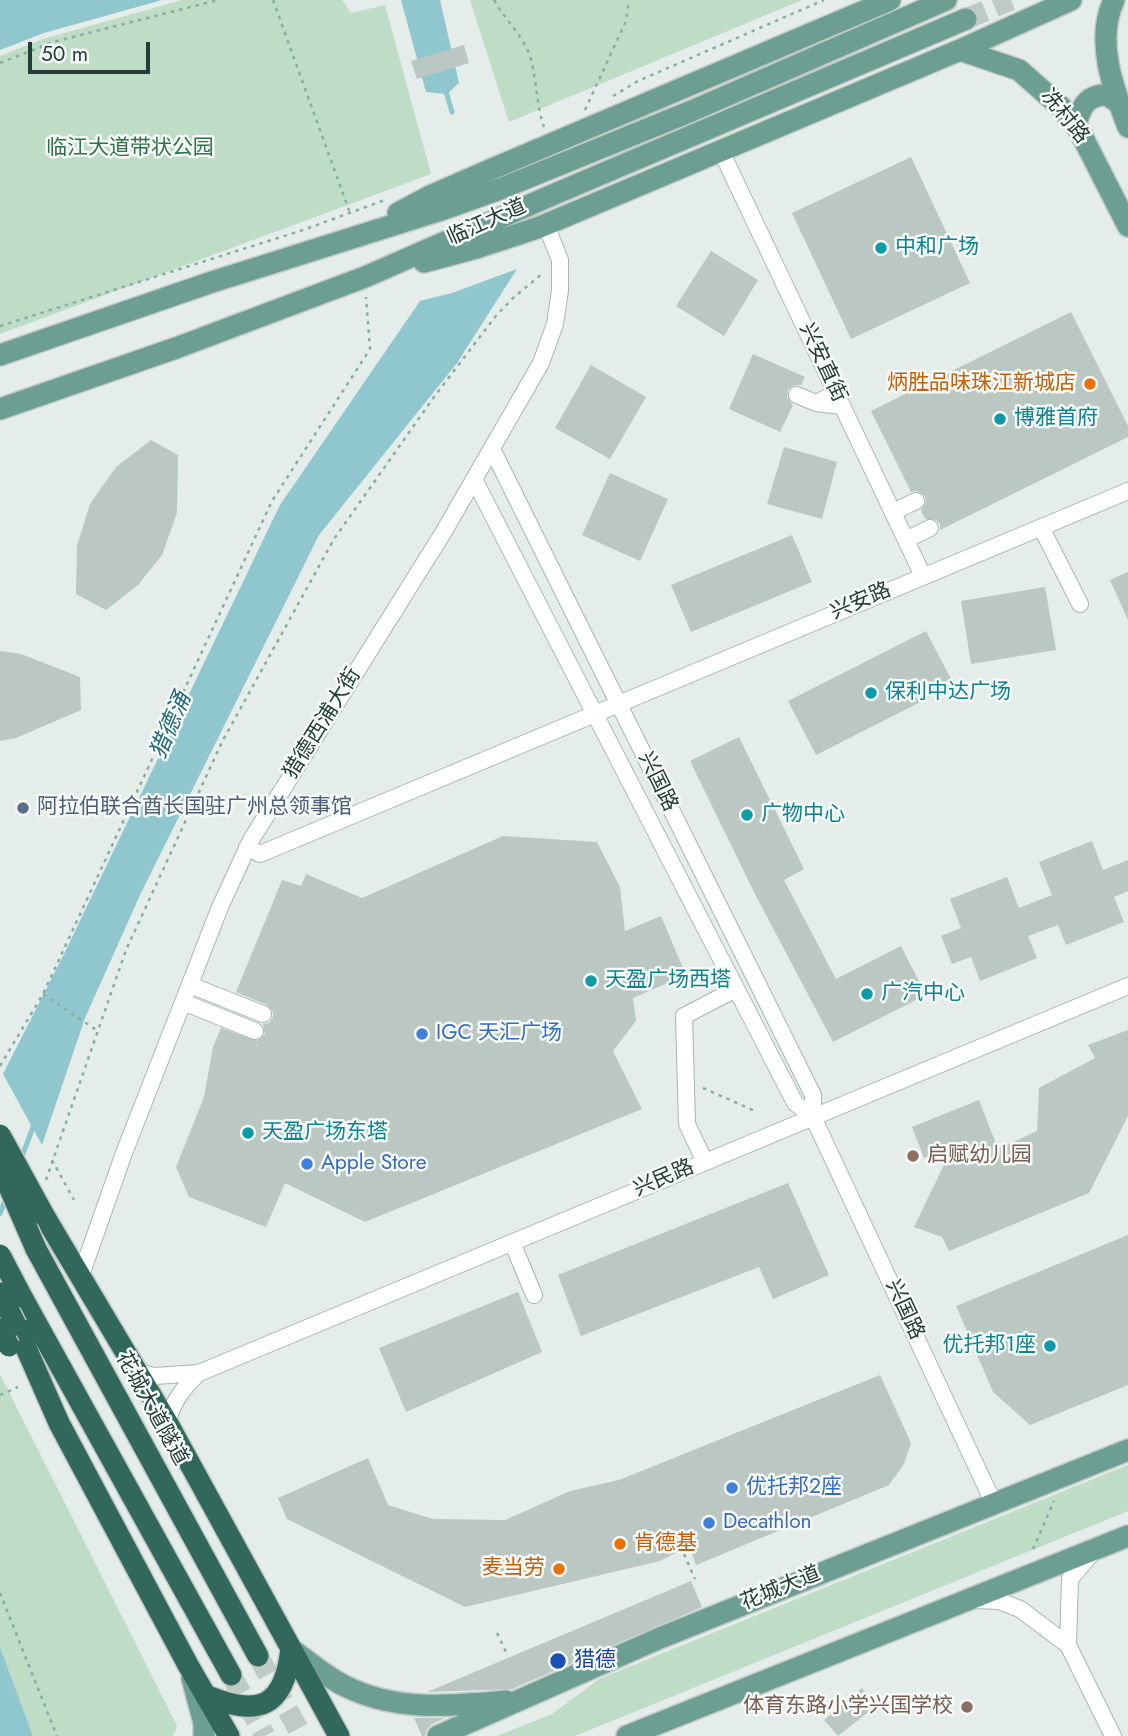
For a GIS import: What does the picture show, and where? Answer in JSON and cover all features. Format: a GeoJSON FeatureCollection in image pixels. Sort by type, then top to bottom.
{"type":"FeatureCollection","features":[{"type":"Feature","properties":{"kind":"highway"},"geometry":{"type":"LineString","coordinates":[[0,1135],[80,1278],[167,1422],[339,1736]]}},
{"type":"Feature","properties":{"kind":"highway"},"geometry":{"type":"LineString","coordinates":[[0,1159],[45,1217]]}},
{"type":"Feature","properties":{"kind":"highway"},"geometry":{"type":"LineString","coordinates":[[0,1166],[36,1249]]}},
{"type":"Feature","properties":{"kind":"highway","name":"花城大道隧道"},"geometry":{"type":"LineString","coordinates":[[0,1186],[258,1656]]}},
{"type":"Feature","properties":{"kind":"highway"},"geometry":{"type":"LineString","coordinates":[[0,1255],[231,1675]]}},
{"type":"Feature","properties":{"kind":"highway"},"geometry":{"type":"LineString","coordinates":[[0,1293],[8,1334],[229,1736]]}},
{"type":"Feature","properties":{"kind":"highway"},"geometry":{"type":"LineString","coordinates":[[205,1695],[229,1705],[242,1707],[258,1706],[272,1699],[285,1681],[291,1649]]}},
{"type":"Feature","properties":{"kind":"main road"},"geometry":{"type":"LineString","coordinates":[[353,238],[430,196],[890,0]]}},
{"type":"Feature","properties":{"kind":"main road","name":"临江大道"},"geometry":{"type":"LineString","coordinates":[[0,355],[234,274],[477,197],[589,153],[946,0]]}},
{"type":"Feature","properties":{"kind":"main road"},"geometry":{"type":"LineString","coordinates":[[1022,21],[1052,0]]}},
{"type":"Feature","properties":{"kind":"main road"},"geometry":{"type":"LineString","coordinates":[[365,287],[546,225],[960,50],[1071,0]]}},
{"type":"Feature","properties":{"kind":"main road"},"geometry":{"type":"LineString","coordinates":[[1114,0],[1110,9],[1107,52],[1111,77],[1128,127]]}},
{"type":"Feature","properties":{"kind":"main road","name":"临江大道"},"geometry":{"type":"LineString","coordinates":[[0,409],[365,287],[557,192],[966,19]]}},
{"type":"Feature","properties":{"kind":"main road","name":"冼村路"},"geometry":{"type":"LineString","coordinates":[[960,50],[1019,70],[1061,107],[1076,125],[1104,174],[1128,226]]}},
{"type":"Feature","properties":{"kind":"main road"},"geometry":{"type":"LineString","coordinates":[[1076,125],[1079,111],[1091,97],[1107,95],[1119,103]]}},
{"type":"Feature","properties":{"kind":"main road","name":"花城大道"},"geometry":{"type":"LineString","coordinates":[[438,1736],[660,1638],[1128,1450]]}},
{"type":"Feature","properties":{"kind":"main road"},"geometry":{"type":"LineString","coordinates":[[627,1736],[1128,1536]]}},
{"type":"Feature","properties":{"kind":"main road"},"geometry":{"type":"LineString","coordinates":[[291,1649],[345,1686],[397,1703],[419,1707],[452,1706],[522,1699]]}},
{"type":"Feature","properties":{"kind":"main road"},"geometry":{"type":"LineString","coordinates":[[188,1665],[204,1723],[204,1736]]}},
{"type":"Feature","properties":{"kind":"main road"},"geometry":{"type":"LineString","coordinates":[[482,1736],[493,1722],[522,1699]]}},
{"type":"Feature","properties":{"kind":"main road"},"geometry":{"type":"LineString","coordinates":[[638,1736],[668,1719]]}},
{"type":"Feature","properties":{"kind":"street","name":"兴安直街"},"geometry":{"type":"LineString","coordinates":[[721,151],[923,576]]}},
{"type":"Feature","properties":{"kind":"street","name":"猎德西浦大街"},"geometry":{"type":"LineString","coordinates":[[80,1278],[124,1153],[220,906],[247,848],[475,481],[541,363],[555,324],[560,290],[560,260],[546,225]]}},
{"type":"Feature","properties":{"kind":"street"},"geometry":{"type":"LineString","coordinates":[[797,395],[817,403],[839,400]]}},
{"type":"Feature","properties":{"kind":"street","name":"兴国路"},"geometry":{"type":"LineString","coordinates":[[492,449],[813,1095],[813,1117],[994,1504]]}},
{"type":"Feature","properties":{"kind":"street","name":"兴国路"},"geometry":{"type":"LineString","coordinates":[[475,481],[795,1103],[813,1117]]}},
{"type":"Feature","properties":{"kind":"street","name":"兴安路"},"geometry":{"type":"LineString","coordinates":[[247,848],[260,854],[1128,491]]}},
{"type":"Feature","properties":{"kind":"street"},"geometry":{"type":"LineString","coordinates":[[893,512],[916,500]]}},
{"type":"Feature","properties":{"kind":"street"},"geometry":{"type":"LineString","coordinates":[[1041,527],[1080,604]]}},
{"type":"Feature","properties":{"kind":"street"},"geometry":{"type":"LineString","coordinates":[[906,540],[930,528]]}},
{"type":"Feature","properties":{"kind":"street"},"geometry":{"type":"LineString","coordinates":[[190,985],[263,1014]]}},
{"type":"Feature","properties":{"kind":"street","name":"兴民路"},"geometry":{"type":"LineString","coordinates":[[137,1371],[155,1376],[199,1373],[1128,986]]}},
{"type":"Feature","properties":{"kind":"street"},"geometry":{"type":"LineString","coordinates":[[705,1162],[687,1124],[684,1016],[736,989]]}},
{"type":"Feature","properties":{"kind":"street"},"geometry":{"type":"LineString","coordinates":[[183,1002],[255,1031]]}},
{"type":"Feature","properties":{"kind":"street"},"geometry":{"type":"LineString","coordinates":[[512,1242],[534,1295]]}},
{"type":"Feature","properties":{"kind":"street","name":"兴民路"},"geometry":{"type":"LineString","coordinates":[[167,1422],[181,1390],[199,1373]]}},
{"type":"Feature","properties":{"kind":"street"},"geometry":{"type":"LineString","coordinates":[[1068,1645],[1070,1579],[1095,1549]]}},
{"type":"Feature","properties":{"kind":"street"},"geometry":{"type":"LineString","coordinates":[[967,1600],[999,1601],[1020,1609],[1068,1645],[1113,1736]]}},
{"type":"Feature","properties":{"kind":"path"},"geometry":{"type":"LineString","coordinates":[[0,63],[53,42],[218,0]]}},
{"type":"Feature","properties":{"kind":"path"},"geometry":{"type":"LineString","coordinates":[[273,0],[350,213]]}},
{"type":"Feature","properties":{"kind":"path"},"geometry":{"type":"LineString","coordinates":[[494,0],[516,29],[528,53],[534,72],[536,99],[547,137]]}},
{"type":"Feature","properties":{"kind":"path"},"geometry":{"type":"LineString","coordinates":[[593,108],[582,115],[626,21],[629,0]]}},
{"type":"Feature","properties":{"kind":"path"},"geometry":{"type":"LineString","coordinates":[[604,101],[638,81],[824,0]]}},
{"type":"Feature","properties":{"kind":"path"},"geometry":{"type":"LineString","coordinates":[[0,326],[386,199]]}},
{"type":"Feature","properties":{"kind":"path"},"geometry":{"type":"LineString","coordinates":[[45,1185],[126,950],[222,742],[334,539],[434,397],[495,317],[542,274]]}},
{"type":"Feature","properties":{"kind":"path"},"geometry":{"type":"LineString","coordinates":[[0,1066],[43,994],[272,501],[370,349],[365,287]]}},
{"type":"Feature","properties":{"kind":"path"},"geometry":{"type":"LineString","coordinates":[[43,994],[98,1031]]}},
{"type":"Feature","properties":{"kind":"path"},"geometry":{"type":"LineString","coordinates":[[686,1080],[755,1111]]}},
{"type":"Feature","properties":{"kind":"path"},"geometry":{"type":"LineString","coordinates":[[52,1159],[74,1200]]}},
{"type":"Feature","properties":{"kind":"path"},"geometry":{"type":"LineString","coordinates":[[0,1395],[18,1387]]}},
{"type":"Feature","properties":{"kind":"path"},"geometry":{"type":"LineString","coordinates":[[1033,1549],[1056,1494]]}},
{"type":"Feature","properties":{"kind":"path"},"geometry":{"type":"LineString","coordinates":[[684,1554],[695,1580]]}},
{"type":"Feature","properties":{"kind":"path"},"geometry":{"type":"LineString","coordinates":[[0,1593],[57,1736]]}},
{"type":"Feature","properties":{"kind":"path"},"geometry":{"type":"LineString","coordinates":[[497,1633],[508,1656]]}},
{"type":"Feature","properties":{"kind":"green space","name":"临江大道带状公园"},"geometry":{"type":"Polygon","coordinates":[[[182,0],[342,0],[351,13],[385,5],[431,174],[0,334],[0,56],[43,39],[182,0]]]}},
{"type":"Feature","properties":{"kind":"green space"},"geometry":{"type":"Polygon","coordinates":[[[470,0],[802,0],[509,122],[470,0]]]}},
{"type":"Feature","properties":{"kind":"green space"},"geometry":{"type":"Polygon","coordinates":[[[0,1374],[177,1726],[173,1736],[33,1736],[0,1647],[0,1374]]]}},
{"type":"Feature","properties":{"kind":"green space"},"geometry":{"type":"Polygon","coordinates":[[[1128,1465],[1128,1511],[575,1736],[497,1736],[552,1714],[599,1679],[1128,1465]]]}},
{"type":"Feature","properties":{"kind":"water"},"geometry":{"type":"Polygon","coordinates":[[[0,0],[162,0],[44,33],[0,50],[0,0]]]}},
{"type":"Feature","properties":{"kind":"water"},"geometry":{"type":"Polygon","coordinates":[[[401,0],[440,0],[459,83],[447,94],[426,92],[401,0]]]}},
{"type":"Feature","properties":{"kind":"water"},"geometry":{"type":"Polygon","coordinates":[[[517,269],[457,363],[319,535],[140,895],[85,1018],[42,1145],[3,1074],[63,956],[280,505],[420,301],[452,293],[517,269]]]}},
{"type":"Feature","properties":{"kind":"water"},"geometry":{"type":"Polygon","coordinates":[[[0,1647],[33,1736],[0,1736],[0,1647]]]}},
{"type":"Feature","properties":{"kind":"building"},"geometry":{"type":"Polygon","coordinates":[[[464,45],[469,63],[417,79],[411,61],[464,45]]]}},
{"type":"Feature","properties":{"kind":"building","name":"中和广场"},"geometry":{"type":"Polygon","coordinates":[[[911,157],[970,283],[851,339],[792,213],[911,157]]]}},
{"type":"Feature","properties":{"kind":"building"},"geometry":{"type":"Polygon","coordinates":[[[711,251],[758,280],[724,336],[676,306],[711,251]]]}},
{"type":"Feature","properties":{"kind":"building","name":"博雅首府"},"geometry":{"type":"Polygon","coordinates":[[[1071,312],[1128,426],[1128,437],[940,530],[940,524],[936,520],[925,519],[921,510],[926,502],[925,496],[917,491],[911,492],[871,411],[1071,312]]]}},
{"type":"Feature","properties":{"kind":"building"},"geometry":{"type":"Polygon","coordinates":[[[753,354],[805,377],[801,385],[795,385],[788,390],[787,397],[793,405],[780,432],[729,409],[753,354]]]}},
{"type":"Feature","properties":{"kind":"building"},"geometry":{"type":"Polygon","coordinates":[[[591,365],[646,397],[610,459],[555,428],[591,365]]]}},
{"type":"Feature","properties":{"kind":"building"},"geometry":{"type":"Polygon","coordinates":[[[151,440],[178,455],[177,513],[162,555],[138,585],[106,610],[76,594],[77,546],[90,504],[116,467],[151,440]]]}},
{"type":"Feature","properties":{"kind":"building"},"geometry":{"type":"Polygon","coordinates":[[[784,447],[837,462],[822,519],[767,504],[784,447]]]}},
{"type":"Feature","properties":{"kind":"building"},"geometry":{"type":"Polygon","coordinates":[[[610,473],[668,499],[640,561],[582,535],[610,473]]]}},
{"type":"Feature","properties":{"kind":"building"},"geometry":{"type":"Polygon","coordinates":[[[792,535],[812,582],[691,632],[671,585],[792,535]]]}},
{"type":"Feature","properties":{"kind":"building"},"geometry":{"type":"Polygon","coordinates":[[[1128,572],[1128,620],[1110,580],[1128,572]]]}},
{"type":"Feature","properties":{"kind":"building"},"geometry":{"type":"Polygon","coordinates":[[[1045,587],[1056,650],[971,664],[961,601],[1045,587]]]}},
{"type":"Feature","properties":{"kind":"building","name":"保利中达广场"},"geometry":{"type":"Polygon","coordinates":[[[926,631],[954,685],[816,755],[788,701],[926,631]]]}},
{"type":"Feature","properties":{"kind":"building"},"geometry":{"type":"Polygon","coordinates":[[[0,651],[21,654],[80,677],[81,710],[16,738],[0,741],[0,651]]]}},
{"type":"Feature","properties":{"kind":"building"},"geometry":{"type":"Polygon","coordinates":[[[739,737],[804,869],[784,880],[836,979],[901,946],[926,995],[833,1042],[755,894],[690,761],[739,737]]]}},
{"type":"Feature","properties":{"kind":"building","name":"IGC 天汇广场"},"geometry":{"type":"Polygon","coordinates":[[[503,836],[597,842],[620,887],[625,931],[661,916],[686,975],[633,998],[636,1021],[613,1051],[642,1109],[365,1222],[285,1183],[266,1227],[189,1197],[176,1167],[204,1097],[213,1047],[221,1028],[257,1041],[265,1034],[263,1024],[269,1023],[273,1017],[273,1012],[267,1005],[236,992],[282,880],[301,886],[306,874],[362,898],[503,836]]]}},
{"type":"Feature","properties":{"kind":"building"},"geometry":{"type":"Polygon","coordinates":[[[1092,841],[1103,870],[1128,860],[1128,891],[1114,897],[1124,922],[1066,945],[1058,925],[1028,936],[1037,958],[980,981],[971,957],[952,964],[941,936],[961,928],[950,899],[1007,877],[1019,908],[1052,895],[1039,862],[1092,841]]]}},
{"type":"Feature","properties":{"kind":"building"},"geometry":{"type":"Polygon","coordinates":[[[1128,1030],[1128,1116],[1089,1193],[949,1251],[942,1237],[914,1227],[953,1146],[924,1158],[912,1127],[979,1100],[998,1149],[1037,1131],[1039,1088],[1095,1058],[1088,1045],[1128,1030]]]}},
{"type":"Feature","properties":{"kind":"building"},"geometry":{"type":"Polygon","coordinates":[[[788,1183],[829,1275],[773,1299],[759,1267],[581,1336],[558,1275],[788,1183]]]}},
{"type":"Feature","properties":{"kind":"building","name":"优托邦1座"},"geometry":{"type":"Polygon","coordinates":[[[1128,1235],[1128,1385],[1030,1425],[993,1392],[956,1306],[1128,1235]]]}},
{"type":"Feature","properties":{"kind":"building"},"geometry":{"type":"Polygon","coordinates":[[[518,1292],[542,1352],[406,1412],[379,1348],[518,1292]]]}},
{"type":"Feature","properties":{"kind":"building","name":"优托邦2座"},"geometry":{"type":"Polygon","coordinates":[[[880,1375],[911,1443],[904,1464],[889,1485],[696,1565],[689,1546],[660,1561],[465,1607],[287,1519],[278,1498],[368,1458],[388,1505],[433,1519],[505,1520],[570,1491],[619,1480],[880,1375]]]}},
{"type":"Feature","properties":{"kind":"building"},"geometry":{"type":"Polygon","coordinates":[[[691,1581],[702,1607],[512,1689],[427,1692],[691,1581]]]}},
{"type":"Feature","properties":{"kind":"building"},"geometry":{"type":"Polygon","coordinates":[[[862,1688],[876,1706],[838,1736],[824,1720],[862,1688]]]}},
{"type":"Feature","properties":{"kind":"building"},"geometry":{"type":"Polygon","coordinates":[[[414,1718],[445,1718],[432,1724],[425,1736],[422,1736],[414,1718]]]}},
{"type":"Feature","properties":{"kind":"waterway"},"geometry":{"type":"LineString","coordinates":[[445,88],[452,112]]}},
{"type":"Feature","properties":{"kind":"waterway","name":"猎德涌"},"geometry":{"type":"LineString","coordinates":[[21,1159],[35,1122]]}},
{"type":"Feature","properties":{"kind":"waterway","name":"猎德涌"},"geometry":{"type":"LineString","coordinates":[[0,1214],[6,1197]]}},
{"type":"Feature","properties":{"kind":"tunnel"},"geometry":{"type":"LineString","coordinates":[[966,19],[1011,0]]}},
{"type":"Feature","properties":{"kind":"tunnel"},"geometry":{"type":"LineString","coordinates":[[258,1656],[302,1736]]}},
{"type":"Feature","properties":{"kind":"tunnel"},"geometry":{"type":"LineString","coordinates":[[231,1675],[265,1736]]}},
{"type":"Feature","properties":{"kind":"place","name":"中和广场"},"geometry":{"type":"Point","coordinates":[881,248]}},
{"type":"Feature","properties":{"kind":"place","name":"炳胜品味珠江新城店"},"geometry":{"type":"Point","coordinates":[1090,384]}},
{"type":"Feature","properties":{"kind":"place","name":"博雅首府"},"geometry":{"type":"Point","coordinates":[1000,419]}},
{"type":"Feature","properties":{"kind":"place","name":"保利中达广场"},"geometry":{"type":"Point","coordinates":[871,693]}},
{"type":"Feature","properties":{"kind":"place","name":"阿拉伯联合酋长国驻广州总领事馆"},"geometry":{"type":"Point","coordinates":[23,808]}},
{"type":"Feature","properties":{"kind":"place","name":"广物中心"},"geometry":{"type":"Point","coordinates":[747,815]}},
{"type":"Feature","properties":{"kind":"place","name":"天盈广场西塔"},"geometry":{"type":"Point","coordinates":[591,981]}},
{"type":"Feature","properties":{"kind":"place","name":"广汽中心"},"geometry":{"type":"Point","coordinates":[867,994]}},
{"type":"Feature","properties":{"kind":"place","name":"IGC 天汇广场"},"geometry":{"type":"Point","coordinates":[422,1034]}},
{"type":"Feature","properties":{"kind":"place","name":"天盈广场东塔"},"geometry":{"type":"Point","coordinates":[248,1133]}},
{"type":"Feature","properties":{"kind":"place","name":"启赋幼儿园"},"geometry":{"type":"Point","coordinates":[913,1156]}},
{"type":"Feature","properties":{"kind":"place","name":"Apple Store"},"geometry":{"type":"Point","coordinates":[307,1164]}},
{"type":"Feature","properties":{"kind":"place","name":"优托邦1座"},"geometry":{"type":"Point","coordinates":[1050,1346]}},
{"type":"Feature","properties":{"kind":"place","name":"优托邦2座"},"geometry":{"type":"Point","coordinates":[732,1488]}},
{"type":"Feature","properties":{"kind":"place","name":"Decathlon"},"geometry":{"type":"Point","coordinates":[709,1523]}},
{"type":"Feature","properties":{"kind":"place","name":"肯德基"},"geometry":{"type":"Point","coordinates":[620,1544]}},
{"type":"Feature","properties":{"kind":"place","name":"麦当劳"},"geometry":{"type":"Point","coordinates":[559,1569]}},
{"type":"Feature","properties":{"kind":"place","name":"猎德"},"geometry":{"type":"Point","coordinates":[558,1661]}},
{"type":"Feature","properties":{"kind":"place","name":"体育东路小学兴国学校"},"geometry":{"type":"Point","coordinates":[967,1707]}}]}
